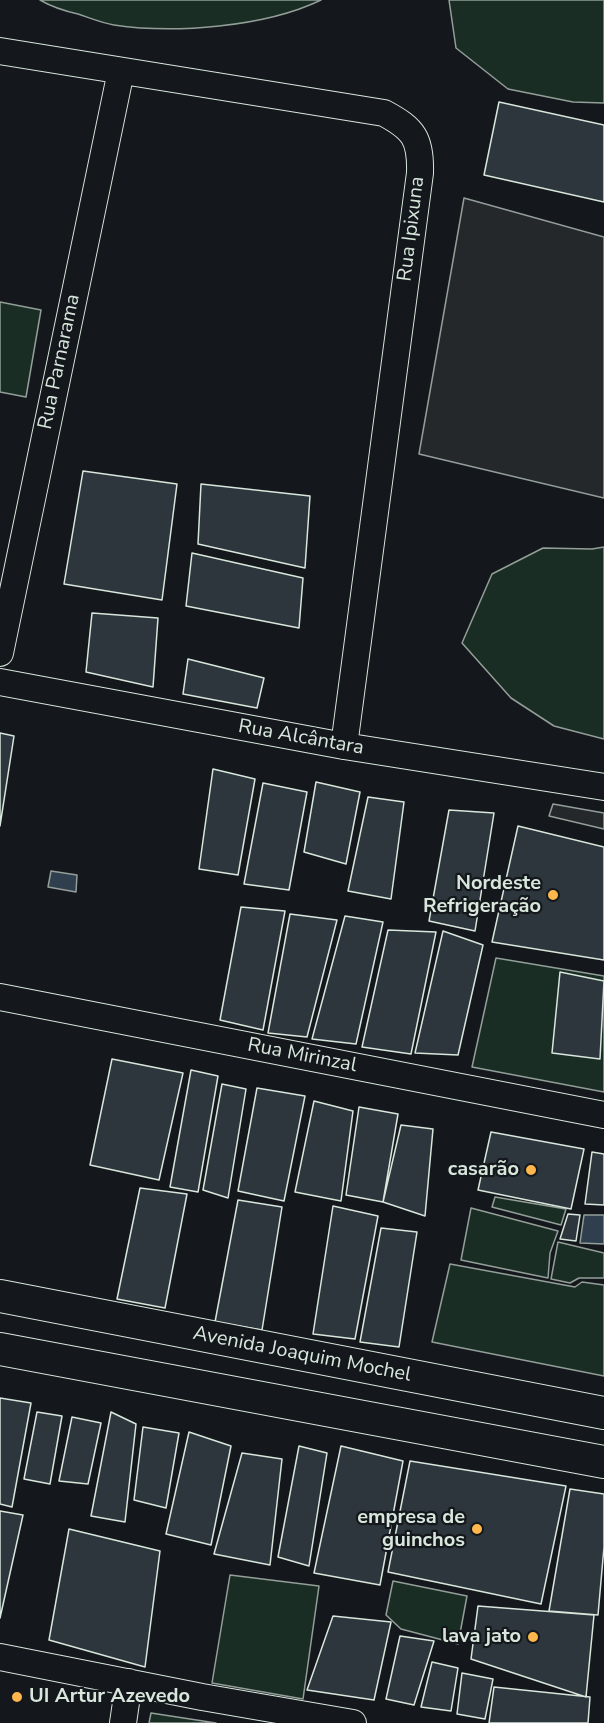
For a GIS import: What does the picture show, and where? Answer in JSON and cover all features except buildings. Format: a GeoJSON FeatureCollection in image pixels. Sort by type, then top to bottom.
{"type":"FeatureCollection","features":[{"type":"Feature","properties":{"kind":"street","name":"Rua Ipixuna"},"geometry":{"type":"LineString","coordinates":[[0,51],[384,113],[402,123],[414,137],[421,152],[417,196],[344,746]]}},
{"type":"Feature","properties":{"kind":"street","name":"Rua Parnarama"},"geometry":{"type":"LineString","coordinates":[[0,653],[121,71]]}},
{"type":"Feature","properties":{"kind":"street","name":"Rua Alcântara"},"geometry":{"type":"LineString","coordinates":[[0,682],[344,746],[604,787]]}},
{"type":"Feature","properties":{"kind":"street","name":"Rua Mirinzal"},"geometry":{"type":"LineString","coordinates":[[0,997],[604,1115]]}},
{"type":"Feature","properties":{"kind":"street","name":"Avenida Joaquim Mochel"},"geometry":{"type":"LineString","coordinates":[[0,1296],[604,1413]]}},
{"type":"Feature","properties":{"kind":"street"},"geometry":{"type":"LineString","coordinates":[[0,1348],[604,1462]]}},
{"type":"Feature","properties":{"kind":"street"},"geometry":{"type":"LineString","coordinates":[[0,1657],[202,1697],[353,1723]]}},
{"type":"Feature","properties":{"kind":"street"},"geometry":{"type":"LineString","coordinates":[[123,1723],[129,1682]]}},
{"type":"Feature","properties":{"kind":"green space"},"geometry":{"type":"Polygon","coordinates":[[[40,0],[321,0],[273,17],[247,22],[164,29],[110,24],[49,5],[40,0]]]}},
{"type":"Feature","properties":{"kind":"green space"},"geometry":{"type":"Polygon","coordinates":[[[449,0],[604,0],[604,103],[573,102],[508,89],[456,48],[449,0]]]}},
{"type":"Feature","properties":{"kind":"green space"},"geometry":{"type":"Polygon","coordinates":[[[0,302],[41,310],[26,397],[0,392],[0,302]]]}},
{"type":"Feature","properties":{"kind":"green space"},"geometry":{"type":"Polygon","coordinates":[[[604,547],[604,739],[554,726],[511,698],[462,643],[492,574],[543,548],[592,549],[604,547]]]}},
{"type":"Feature","properties":{"kind":"green space"},"geometry":{"type":"Polygon","coordinates":[[[496,958],[604,976],[604,1092],[472,1067],[496,958]]]}},
{"type":"Feature","properties":{"kind":"green space"},"geometry":{"type":"Polygon","coordinates":[[[495,1197],[566,1209],[561,1225],[492,1207],[495,1197]]]}},
{"type":"Feature","properties":{"kind":"green space"},"geometry":{"type":"Polygon","coordinates":[[[471,1208],[558,1231],[550,1253],[548,1278],[461,1260],[471,1208]]]}},
{"type":"Feature","properties":{"kind":"green space"},"geometry":{"type":"Polygon","coordinates":[[[558,1242],[604,1253],[604,1278],[579,1278],[570,1283],[551,1279],[558,1242]]]}},
{"type":"Feature","properties":{"kind":"green space"},"geometry":{"type":"Polygon","coordinates":[[[450,1264],[575,1287],[582,1282],[604,1285],[604,1376],[432,1342],[450,1264]]]}},
{"type":"Feature","properties":{"kind":"green space"},"geometry":{"type":"Polygon","coordinates":[[[230,1575],[319,1586],[303,1699],[212,1683],[230,1575]]]}},
{"type":"Feature","properties":{"kind":"green space"},"geometry":{"type":"Polygon","coordinates":[[[393,1581],[467,1596],[458,1644],[401,1629],[386,1615],[393,1581]]]}},
{"type":"Feature","properties":{"kind":"green space"},"geometry":{"type":"Polygon","coordinates":[[[151,1713],[216,1723],[149,1723],[151,1713]]]}},
{"type":"Feature","properties":{"kind":"shaded area"},"geometry":{"type":"Polygon","coordinates":[[[464,198],[604,237],[604,498],[419,454],[464,198]]]}},
{"type":"Feature","properties":{"kind":"shaded area"},"geometry":{"type":"Polygon","coordinates":[[[553,804],[604,813],[604,829],[549,816],[553,804]]]}},
{"type":"Feature","properties":{"kind":"water"},"geometry":{"type":"Polygon","coordinates":[[[51,871],[77,875],[76,892],[48,887],[51,871]]]}},
{"type":"Feature","properties":{"kind":"water"},"geometry":{"type":"Polygon","coordinates":[[[584,1215],[604,1215],[604,1244],[580,1243],[584,1215]]]}},
{"type":"Feature","properties":{"kind":"place","name":"Nordeste Refrigeração"},"geometry":{"type":"Point","coordinates":[553,895]}},
{"type":"Feature","properties":{"kind":"place","name":"casarão"},"geometry":{"type":"Point","coordinates":[531,1170]}},
{"type":"Feature","properties":{"kind":"place","name":"empresa de guinchos"},"geometry":{"type":"Point","coordinates":[477,1529]}},
{"type":"Feature","properties":{"kind":"place","name":"lava jato"},"geometry":{"type":"Point","coordinates":[533,1637]}},
{"type":"Feature","properties":{"kind":"place","name":"UI Artur Azevedo"},"geometry":{"type":"Point","coordinates":[17,1697]}}]}
